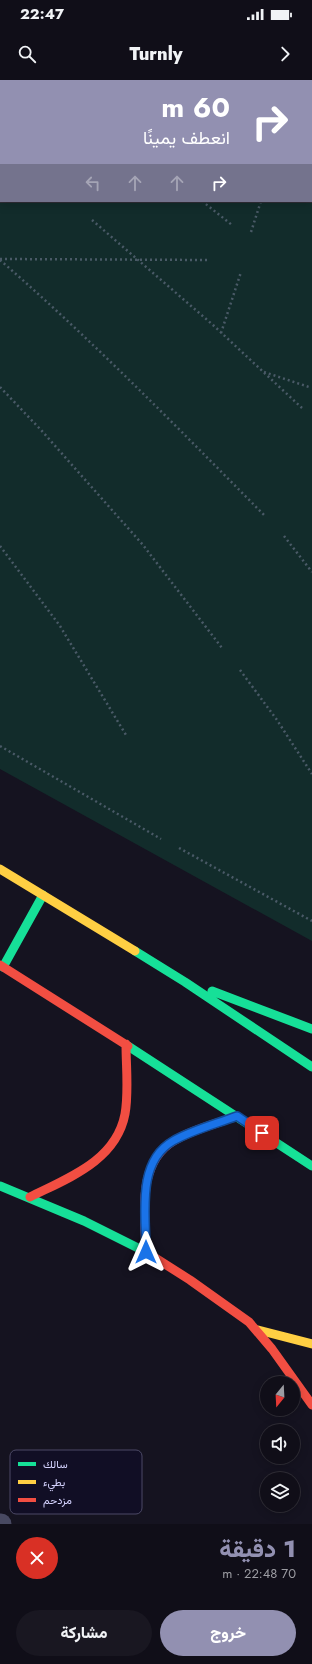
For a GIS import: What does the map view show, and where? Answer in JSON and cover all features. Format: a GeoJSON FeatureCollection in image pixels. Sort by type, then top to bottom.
{"type":"FeatureCollection","features":[{"type":"Feature","properties":{"kind":"street"},"geometry":{"type":"LineString","coordinates":[[0,869],[185,982],[312,1067]]}},
{"type":"Feature","properties":{"kind":"street"},"geometry":{"type":"LineString","coordinates":[[43,895],[1,966],[126,1044],[312,1166]]}},
{"type":"Feature","properties":{"kind":"street"},"geometry":{"type":"LineString","coordinates":[[185,982],[238,1000],[312,1029]]}},
{"type":"Feature","properties":{"kind":"street"},"geometry":{"type":"LineString","coordinates":[[30,1197],[89,1166],[108,1150],[116,1139],[125,1116],[126,1044]]}},
{"type":"Feature","properties":{"kind":"street"},"geometry":{"type":"LineString","coordinates":[[146,1252],[147,1177],[156,1157],[163,1148],[173,1141],[237,1116]]}},
{"type":"Feature","properties":{"kind":"street"},"geometry":{"type":"LineString","coordinates":[[0,1186],[30,1197],[92,1224],[146,1252],[189,1278],[258,1330],[312,1405]]}},
{"type":"Feature","properties":{"kind":"street"},"geometry":{"type":"LineString","coordinates":[[258,1330],[312,1344]]}},
{"type":"Feature","properties":{"kind":"path"},"geometry":{"type":"LineString","coordinates":[[203,202],[232,226]]}},
{"type":"Feature","properties":{"kind":"path"},"geometry":{"type":"LineString","coordinates":[[251,232],[261,202]]}},
{"type":"Feature","properties":{"kind":"path"},"geometry":{"type":"LineString","coordinates":[[92,220],[221,333],[302,408]]}},
{"type":"Feature","properties":{"kind":"path"},"geometry":{"type":"LineString","coordinates":[[0,259],[208,260]]}},
{"type":"Feature","properties":{"kind":"path"},"geometry":{"type":"LineString","coordinates":[[0,259],[149,398],[266,517]]}},
{"type":"Feature","properties":{"kind":"path"},"geometry":{"type":"LineString","coordinates":[[221,333],[241,272]]}},
{"type":"Feature","properties":{"kind":"path"},"geometry":{"type":"LineString","coordinates":[[263,372],[309,387]]}},
{"type":"Feature","properties":{"kind":"path"},"geometry":{"type":"LineString","coordinates":[[0,387],[41,430],[143,545],[222,648]]}},
{"type":"Feature","properties":{"kind":"path"},"geometry":{"type":"LineString","coordinates":[[284,536],[312,572]]}},
{"type":"Feature","properties":{"kind":"path"},"geometry":{"type":"LineString","coordinates":[[0,546],[60,626],[126,735]]}},
{"type":"Feature","properties":{"kind":"path"},"geometry":{"type":"LineString","coordinates":[[240,670],[277,720],[312,774]]}},
{"type":"Feature","properties":{"kind":"path"},"geometry":{"type":"LineString","coordinates":[[0,746],[161,839]]}},
{"type":"Feature","properties":{"kind":"path"},"geometry":{"type":"LineString","coordinates":[[179,848],[312,921]]}},
{"type":"Feature","properties":{"kind":"green space"},"geometry":{"type":"Polygon","coordinates":[[[0,202],[312,202],[312,941],[0,769],[0,202]]]}},
{"type":"Feature","properties":{"kind":"traffic: fast"},"geometry":{"type":"LineString","coordinates":[[3,967],[43,895]]}},
{"type":"Feature","properties":{"kind":"traffic: fast"},"geometry":{"type":"LineString","coordinates":[[135,951],[185,982],[312,1067]]}},
{"type":"Feature","properties":{"kind":"traffic: fast"},"geometry":{"type":"LineString","coordinates":[[212,991],[312,1029]]}},
{"type":"Feature","properties":{"kind":"traffic: fast"},"geometry":{"type":"LineString","coordinates":[[128,1046],[312,1166]]}},
{"type":"Feature","properties":{"kind":"traffic: fast"},"geometry":{"type":"LineString","coordinates":[[0,1186],[84,1221],[146,1252]]}},
{"type":"Feature","properties":{"kind":"traffic: slow"},"geometry":{"type":"LineString","coordinates":[[0,869],[135,951]]}},
{"type":"Feature","properties":{"kind":"traffic: slow"},"geometry":{"type":"LineString","coordinates":[[258,1330],[312,1344]]}},
{"type":"Feature","properties":{"kind":"traffic: jam"},"geometry":{"type":"LineString","coordinates":[[0,965],[128,1046]]}},
{"type":"Feature","properties":{"kind":"traffic: jam"},"geometry":{"type":"LineString","coordinates":[[30,1197],[60,1183],[88,1166],[101,1156],[112,1144],[120,1130],[125,1114],[127,1088],[126,1044]]}},
{"type":"Feature","properties":{"kind":"traffic: jam"},"geometry":{"type":"LineString","coordinates":[[146,1252],[144,1206],[148,1175],[154,1162],[163,1150],[182,1136],[237,1116]]}},
{"type":"Feature","properties":{"kind":"traffic: jam"},"geometry":{"type":"LineString","coordinates":[[146,1252],[190,1280],[249,1322],[272,1349],[312,1405]]}},
{"type":"Feature","properties":{"kind":"route"},"geometry":{"type":"LineString","coordinates":[[146,1252],[147,1177],[150,1167],[163,1148],[184,1136],[237,1116],[262,1133]]}}]}
